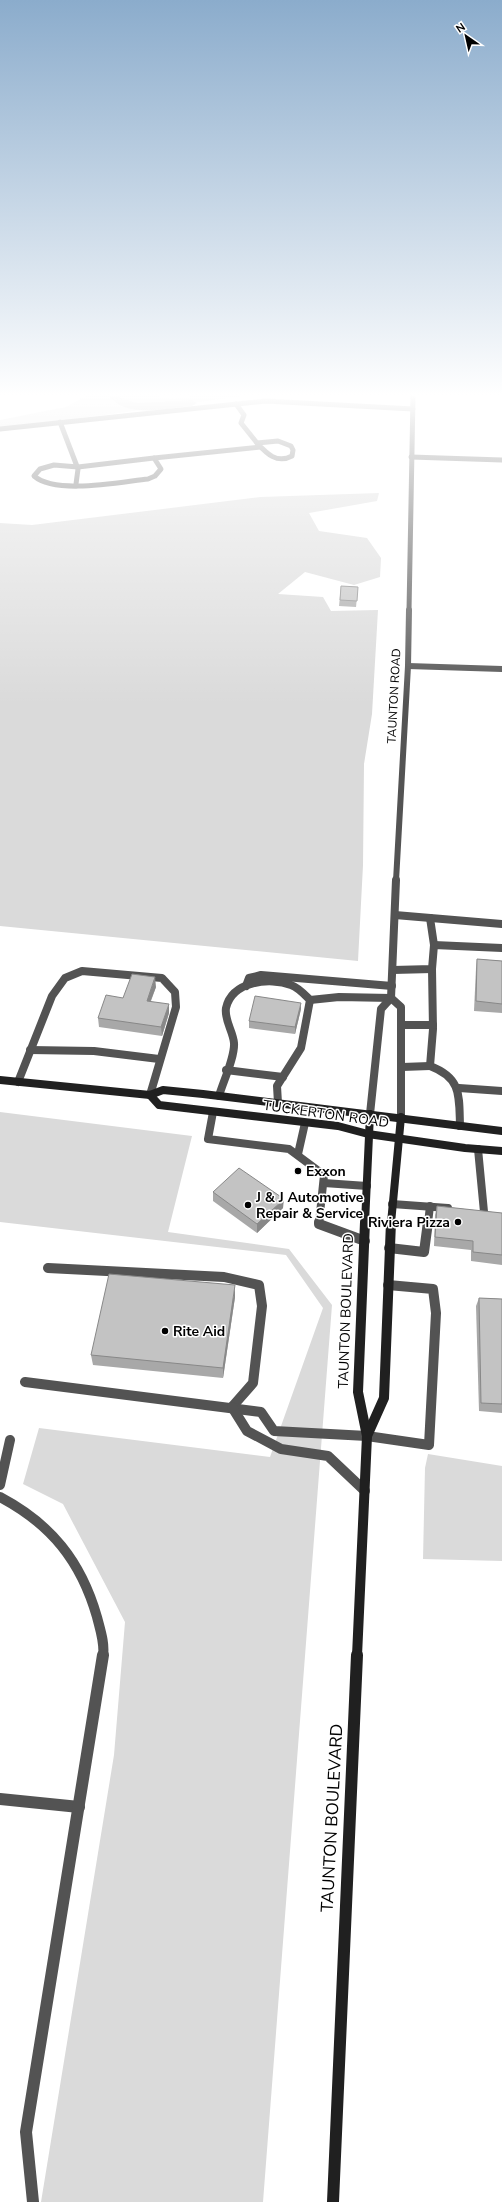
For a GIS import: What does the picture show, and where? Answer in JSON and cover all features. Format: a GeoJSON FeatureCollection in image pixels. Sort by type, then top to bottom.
{"type":"FeatureCollection","features":[{"type":"Feature","properties":{"kind":"main road","name":"TUCKERTON ROAD"},"geometry":{"type":"LineString","coordinates":[[0,1080],[150,1094],[163,1090],[401,1117],[502,1131]]}},
{"type":"Feature","properties":{"kind":"main road","name":"TUCKERTON ROAD"},"geometry":{"type":"LineString","coordinates":[[150,1094],[159,1105],[338,1126],[368,1134],[478,1150],[502,1151]]}},
{"type":"Feature","properties":{"kind":"main road","name":"TAUNTON BOULEVARD"},"geometry":{"type":"LineString","coordinates":[[333,2202],[367,1436],[358,1392],[370,1114]]}},
{"type":"Feature","properties":{"kind":"main road","name":"TAUNTON BOULEVARD"},"geometry":{"type":"LineString","coordinates":[[367,1436],[384,1398],[389,1248],[401,1117]]}},
{"type":"Feature","properties":{"kind":"street","name":"TAUNTON ROAD"},"geometry":{"type":"LineString","coordinates":[[370,1114],[381,1009],[391,998],[392,986],[402,757],[408,666],[410,499]]}},
{"type":"Feature","properties":{"kind":"street"},"geometry":{"type":"LineString","coordinates":[[408,666],[502,669]]}},
{"type":"Feature","properties":{"kind":"street"},"geometry":{"type":"LineString","coordinates":[[395,915],[502,924]]}},
{"type":"Feature","properties":{"kind":"street"},"geometry":{"type":"LineString","coordinates":[[430,918],[434,944],[432,969],[433,1025],[430,1066]]}},
{"type":"Feature","properties":{"kind":"street"},"geometry":{"type":"LineString","coordinates":[[434,944],[502,948]]}},
{"type":"Feature","properties":{"kind":"street"},"geometry":{"type":"LineString","coordinates":[[393,970],[432,969]]}},
{"type":"Feature","properties":{"kind":"street"},"geometry":{"type":"LineString","coordinates":[[18,1082],[52,996],[65,978],[82,970],[162,978],[175,992],[176,1006],[159,1059],[150,1094]]}},
{"type":"Feature","properties":{"kind":"street"},"geometry":{"type":"LineString","coordinates":[[246,986],[249,978],[261,975],[392,986]]}},
{"type":"Feature","properties":{"kind":"street"},"geometry":{"type":"LineString","coordinates":[[219,1096],[234,1044],[225,1015],[228,1000],[241,988],[257,981],[275,982],[299,989],[310,1000]]}},
{"type":"Feature","properties":{"kind":"street"},"geometry":{"type":"LineString","coordinates":[[310,1000],[339,997],[391,998],[401,1007],[401,1117]]}},
{"type":"Feature","properties":{"kind":"street"},"geometry":{"type":"LineString","coordinates":[[278,1103],[277,1086],[302,1048],[310,1000]]}},
{"type":"Feature","properties":{"kind":"street"},"geometry":{"type":"LineString","coordinates":[[402,1025],[433,1025]]}},
{"type":"Feature","properties":{"kind":"street"},"geometry":{"type":"LineString","coordinates":[[30,1050],[64,1048],[99,1050],[159,1059]]}},
{"type":"Feature","properties":{"kind":"street"},"geometry":{"type":"LineString","coordinates":[[402,1067],[430,1066],[443,1070],[459,1088],[460,1126]]}},
{"type":"Feature","properties":{"kind":"street"},"geometry":{"type":"LineString","coordinates":[[226,1070],[283,1077]]}},
{"type":"Feature","properties":{"kind":"street"},"geometry":{"type":"LineString","coordinates":[[459,1088],[502,1092]]}},
{"type":"Feature","properties":{"kind":"street"},"geometry":{"type":"LineString","coordinates":[[213,1112],[208,1139],[288,1149],[298,1154],[324,1175],[320,1224],[365,1241]]}},
{"type":"Feature","properties":{"kind":"street"},"geometry":{"type":"LineString","coordinates":[[298,1154],[305,1123]]}},
{"type":"Feature","properties":{"kind":"street"},"geometry":{"type":"LineString","coordinates":[[478,1150],[480,1211],[496,1213]]}},
{"type":"Feature","properties":{"kind":"street"},"geometry":{"type":"LineString","coordinates":[[324,1183],[366,1186]]}},
{"type":"Feature","properties":{"kind":"street"},"geometry":{"type":"LineString","coordinates":[[392,1204],[460,1209]]}},
{"type":"Feature","properties":{"kind":"street"},"geometry":{"type":"LineString","coordinates":[[389,1248],[424,1252],[430,1206]]}},
{"type":"Feature","properties":{"kind":"street"},"geometry":{"type":"LineString","coordinates":[[48,1268],[224,1277],[259,1285],[262,1306],[253,1384],[232,1408]]}},
{"type":"Feature","properties":{"kind":"street"},"geometry":{"type":"LineString","coordinates":[[25,1382],[261,1412],[274,1431],[367,1436],[429,1445],[436,1312],[433,1289],[388,1285]]}},
{"type":"Feature","properties":{"kind":"street"},"geometry":{"type":"LineString","coordinates":[[232,1408],[247,1431],[282,1449],[328,1456],[365,1491]]}},
{"type":"Feature","properties":{"kind":"street"},"geometry":{"type":"LineString","coordinates":[[0,1485],[10,1440]]}},
{"type":"Feature","properties":{"kind":"street"},"geometry":{"type":"LineString","coordinates":[[0,1497],[31,1516],[56,1538],[79,1570],[92,1596],[98,1614],[104,1650],[26,2132],[33,2202]]}},
{"type":"Feature","properties":{"kind":"street"},"geometry":{"type":"LineString","coordinates":[[0,1799],[79,1807]]}},
{"type":"Feature","properties":{"kind":"shaded area"},"geometry":{"type":"Polygon","coordinates":[[[247,499],[378,499],[377,501],[309,513],[319,531],[367,538],[381,558],[380,577],[354,585],[305,572],[278,594],[323,597],[331,611],[378,610],[372,714],[364,764],[363,865],[358,961],[0,926],[0,523],[32,525],[247,499]]]}},
{"type":"Feature","properties":{"kind":"shaded area"},"geometry":{"type":"Polygon","coordinates":[[[0,1112],[192,1136],[168,1232],[289,1249],[332,1305],[263,2202],[41,2202],[114,1755],[125,1622],[63,1504],[23,1484],[39,1428],[270,1457],[323,1308],[286,1255],[0,1222],[0,1112]]]}},
{"type":"Feature","properties":{"kind":"shaded area"},"geometry":{"type":"Polygon","coordinates":[[[428,1454],[502,1466],[502,1561],[423,1559],[425,1468],[428,1454]]]}},
{"type":"Feature","properties":{"kind":"building"},"geometry":{"type":"Polygon","coordinates":[[[341,586],[358,587],[357,601],[340,600],[341,586]]]}},
{"type":"Feature","properties":{"kind":"building"},"geometry":{"type":"Polygon","coordinates":[[[477,959],[502,961],[502,1004],[476,1001],[477,959]]]}},
{"type":"Feature","properties":{"kind":"building"},"geometry":{"type":"Polygon","coordinates":[[[132,974],[155,977],[147,1001],[169,1004],[161,1027],[98,1018],[106,995],[123,998],[132,974]]]}},
{"type":"Feature","properties":{"kind":"building"},"geometry":{"type":"Polygon","coordinates":[[[255,996],[301,1003],[295,1027],[249,1021],[255,996]]]}},
{"type":"Feature","properties":{"kind":"building","name":"J & J Automotive Repair & Service"},"geometry":{"type":"Polygon","coordinates":[[[239,1168],[284,1199],[257,1224],[213,1192],[239,1168]]]}},
{"type":"Feature","properties":{"kind":"building"},"geometry":{"type":"Polygon","coordinates":[[[437,1206],[502,1213],[502,1255],[473,1252],[473,1241],[435,1237],[437,1206]]]}},
{"type":"Feature","properties":{"kind":"building","name":"Rite Aid"},"geometry":{"type":"Polygon","coordinates":[[[109,1274],[235,1285],[223,1368],[91,1355],[109,1274]]]}},
{"type":"Feature","properties":{"kind":"building"},"geometry":{"type":"Polygon","coordinates":[[[479,1298],[502,1299],[502,1404],[481,1403],[479,1298]]]}},
{"type":"Feature","properties":{"kind":"place","name":"Exxon"},"geometry":{"type":"Point","coordinates":[298,1171]}},
{"type":"Feature","properties":{"kind":"place","name":"J & J Automotive Repair & Service"},"geometry":{"type":"Point","coordinates":[248,1205]}},
{"type":"Feature","properties":{"kind":"place","name":"Riviera Pizza"},"geometry":{"type":"Point","coordinates":[458,1222]}},
{"type":"Feature","properties":{"kind":"place","name":"Rite Aid"},"geometry":{"type":"Point","coordinates":[165,1331]}}]}
